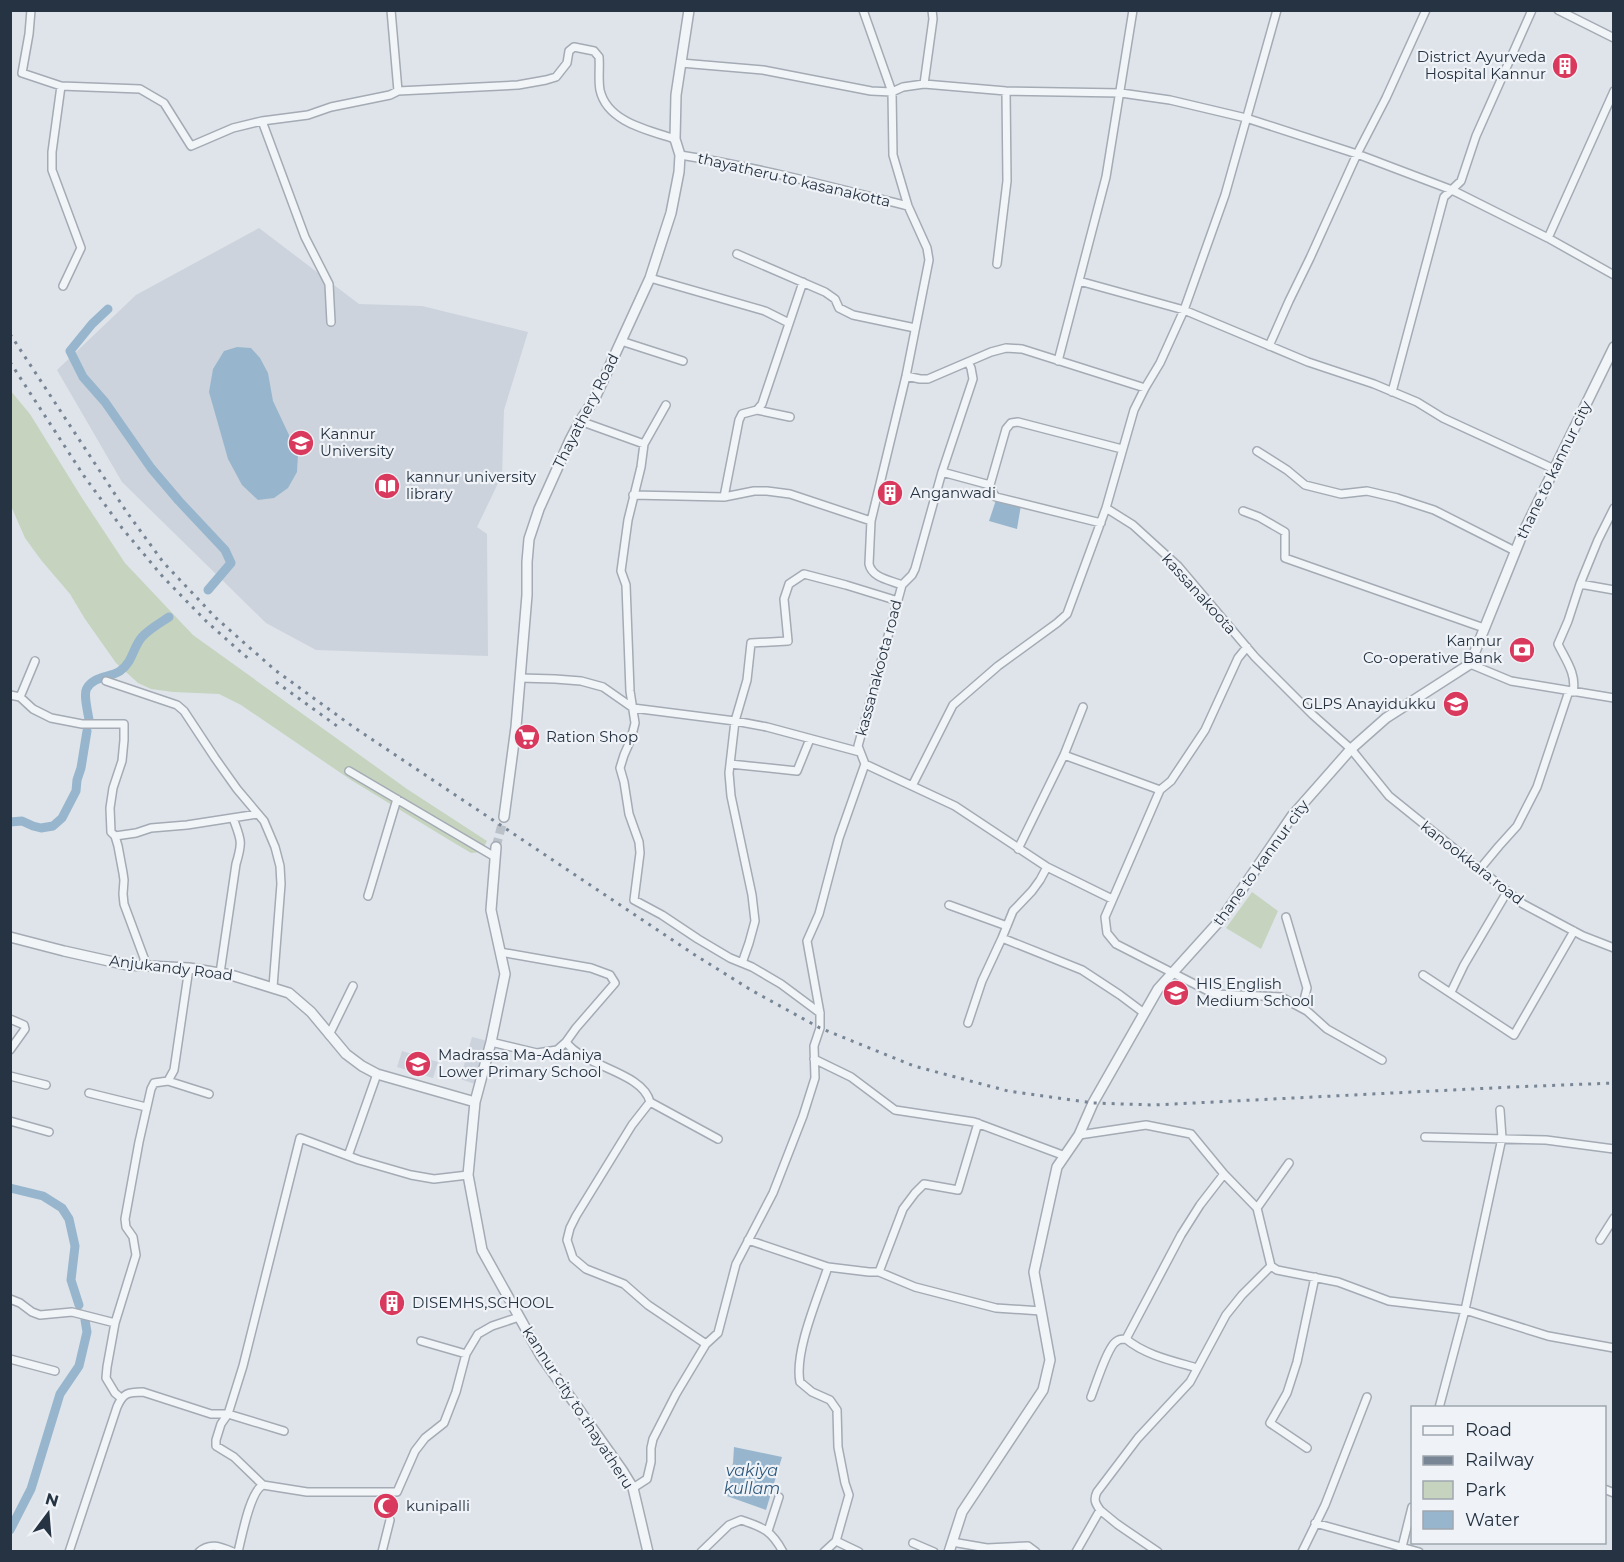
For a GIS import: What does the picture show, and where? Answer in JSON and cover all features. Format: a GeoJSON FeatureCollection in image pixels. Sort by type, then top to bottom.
{"type":"FeatureCollection","features":[{"type":"Feature","properties":{"kind":"street"},"geometry":{"type":"LineString","coordinates":[[31,10],[22,73],[61,86],[140,89],[164,103],[191,146],[233,128],[308,115],[331,107],[390,95],[398,91],[518,85],[546,80],[556,77],[567,63],[569,51],[573,47],[594,51],[599,57],[600,91],[605,103],[617,117],[675,139]]}},
{"type":"Feature","properties":{"kind":"street"},"geometry":{"type":"LineString","coordinates":[[391,10],[398,91]]}},
{"type":"Feature","properties":{"kind":"street","name":"Thayathery Road"},"geometry":{"type":"LineString","coordinates":[[504,817],[516,727],[527,595],[529,539],[539,508],[580,421],[595,398],[650,278],[671,213],[680,155],[675,139],[676,95],[689,10]]}},
{"type":"Feature","properties":{"kind":"street","name":"kassanakoota road"},"geometry":{"type":"LineString","coordinates":[[863,10],[892,92],[893,155],[908,206],[927,248],[929,260],[906,376],[871,520],[870,570],[876,575],[902,585],[858,746],[865,764]]}},
{"type":"Feature","properties":{"kind":"street"},"geometry":{"type":"LineString","coordinates":[[924,84],[933,19],[932,10]]}},
{"type":"Feature","properties":{"kind":"street"},"geometry":{"type":"LineString","coordinates":[[1058,361],[1106,177],[1133,10]]}},
{"type":"Feature","properties":{"kind":"street"},"geometry":{"type":"LineString","coordinates":[[912,786],[953,705],[998,666],[1066,614],[1106,508],[1134,410],[1160,363],[1185,310],[1225,195],[1276,10]]}},
{"type":"Feature","properties":{"kind":"street"},"geometry":{"type":"LineString","coordinates":[[1269,346],[1426,10]]}},
{"type":"Feature","properties":{"kind":"street"},"geometry":{"type":"LineString","coordinates":[[1392,392],[1444,197],[1461,181],[1476,136],[1532,10]]}},
{"type":"Feature","properties":{"kind":"street"},"geometry":{"type":"LineString","coordinates":[[1558,10],[1614,38]]}},
{"type":"Feature","properties":{"kind":"street"},"geometry":{"type":"LineString","coordinates":[[681,63],[763,70],[871,91],[892,92],[903,87],[924,84],[1006,91],[1121,93],[1170,100],[1246,118],[1358,154],[1452,190],[1548,238],[1614,275]]}},
{"type":"Feature","properties":{"kind":"street"},"geometry":{"type":"LineString","coordinates":[[61,86],[52,152],[52,170],[81,248],[63,286]]}},
{"type":"Feature","properties":{"kind":"street"},"geometry":{"type":"LineString","coordinates":[[997,264],[1007,181],[1006,91]]}},
{"type":"Feature","properties":{"kind":"street"},"geometry":{"type":"LineString","coordinates":[[1548,238],[1614,91]]}},
{"type":"Feature","properties":{"kind":"street"},"geometry":{"type":"LineString","coordinates":[[262,122],[305,237],[329,284],[331,322]]}},
{"type":"Feature","properties":{"kind":"street","name":"thayatheru to kasanakotta"},"geometry":{"type":"LineString","coordinates":[[680,155],[774,173],[908,206]]}},
{"type":"Feature","properties":{"kind":"street"},"geometry":{"type":"LineString","coordinates":[[737,254],[825,292],[834,299],[839,308],[853,315],[915,328]]}},
{"type":"Feature","properties":{"kind":"street"},"geometry":{"type":"LineString","coordinates":[[650,278],[765,311],[789,323]]}},
{"type":"Feature","properties":{"kind":"street"},"geometry":{"type":"LineString","coordinates":[[1079,281],[1185,310],[1308,362],[1374,384],[1417,402],[1443,418],[1554,469]]}},
{"type":"Feature","properties":{"kind":"street"},"geometry":{"type":"LineString","coordinates":[[757,410],[762,404],[803,282]]}},
{"type":"Feature","properties":{"kind":"street"},"geometry":{"type":"LineString","coordinates":[[621,340],[683,361]]}},
{"type":"Feature","properties":{"kind":"street","name":"thane to kannur city"},"geometry":{"type":"LineString","coordinates":[[950,1547],[962,1512],[1043,1390],[1050,1360],[1034,1272],[1058,1167],[1079,1135],[1093,1103],[1158,989],[1223,916],[1292,816],[1351,749],[1386,718],[1470,664],[1515,551],[1614,347]]}},
{"type":"Feature","properties":{"kind":"street"},"geometry":{"type":"LineString","coordinates":[[906,376],[928,379],[991,352],[1006,348],[1022,350],[1145,388]]}},
{"type":"Feature","properties":{"kind":"street"},"geometry":{"type":"LineString","coordinates":[[902,585],[915,569],[942,472],[973,379],[968,362]]}},
{"type":"Feature","properties":{"kind":"street"},"geometry":{"type":"LineString","coordinates":[[666,405],[644,444],[621,571],[626,585],[630,690],[635,723],[620,768],[629,814],[639,842],[640,853],[634,900],[730,958],[752,967],[781,984],[820,1013]]}},
{"type":"Feature","properties":{"kind":"street"},"geometry":{"type":"LineString","coordinates":[[724,497],[742,414],[757,410],[790,417]]}},
{"type":"Feature","properties":{"kind":"street"},"geometry":{"type":"LineString","coordinates":[[580,421],[644,444]]}},
{"type":"Feature","properties":{"kind":"street"},"geometry":{"type":"LineString","coordinates":[[1101,523],[996,497],[990,485],[1006,429],[1011,423],[1018,422],[1122,449]]}},
{"type":"Feature","properties":{"kind":"street"},"geometry":{"type":"LineString","coordinates":[[1257,451],[1287,470],[1305,485],[1341,494],[1367,491],[1397,498],[1434,510],[1515,551]]}},
{"type":"Feature","properties":{"kind":"street"},"geometry":{"type":"LineString","coordinates":[[942,472],[990,485]]}},
{"type":"Feature","properties":{"kind":"street"},"geometry":{"type":"LineString","coordinates":[[633,495],[724,497],[767,491],[790,494],[871,520]]}},
{"type":"Feature","properties":{"kind":"street","name":"kassanakoota"},"geometry":{"type":"LineString","coordinates":[[1106,508],[1133,525],[1178,566],[1247,647],[1351,749]]}},
{"type":"Feature","properties":{"kind":"street"},"geometry":{"type":"LineString","coordinates":[[1479,870],[1517,826],[1537,787],[1575,685],[1558,644],[1598,540],[1614,508]]}},
{"type":"Feature","properties":{"kind":"street"},"geometry":{"type":"LineString","coordinates":[[1244,512],[1259,517],[1285,532],[1286,558],[1484,628]]}},
{"type":"Feature","properties":{"kind":"street"},"geometry":{"type":"LineString","coordinates":[[742,963],[755,921],[752,895],[730,796],[730,764],[735,721],[747,680],[751,643],[788,641],[784,599],[789,584],[804,574],[898,602]]}},
{"type":"Feature","properties":{"kind":"street"},"geometry":{"type":"LineString","coordinates":[[1580,584],[1614,590]]}},
{"type":"Feature","properties":{"kind":"street"},"geometry":{"type":"LineString","coordinates":[[1247,647],[1238,658],[1205,730],[1171,781],[1160,790],[1105,917],[1107,933],[1116,944],[1214,994],[1281,997],[1307,1011],[1327,1029],[1382,1060]]}},
{"type":"Feature","properties":{"kind":"street"},"geometry":{"type":"LineString","coordinates":[[21,698],[35,661]]}},
{"type":"Feature","properties":{"kind":"street"},"geometry":{"type":"LineString","coordinates":[[1470,664],[1511,681],[1614,698]]}},
{"type":"Feature","properties":{"kind":"street"},"geometry":{"type":"LineString","coordinates":[[520,678],[581,681],[603,687],[633,708],[767,727],[860,752]]}},
{"type":"Feature","properties":{"kind":"street"},"geometry":{"type":"LineString","coordinates":[[106,681],[177,705],[184,711],[220,766],[264,821],[280,866],[281,884],[273,987]]}},
{"type":"Feature","properties":{"kind":"street"},"geometry":{"type":"LineString","coordinates":[[10,695],[21,698],[33,709],[51,718],[82,724],[124,724],[122,761],[113,788],[110,808],[111,832],[115,836],[124,880],[123,899],[147,966]]}},
{"type":"Feature","properties":{"kind":"street"},"geometry":{"type":"LineString","coordinates":[[1018,849],[1064,755],[1083,707]]}},
{"type":"Feature","properties":{"kind":"street"},"geometry":{"type":"LineString","coordinates":[[730,764],[797,771],[810,739]]}},
{"type":"Feature","properties":{"kind":"street","name":"kanookkara road"},"geometry":{"type":"LineString","coordinates":[[1351,749],[1389,796],[1507,892],[1523,904],[1574,931],[1614,948]]}},
{"type":"Feature","properties":{"kind":"street"},"geometry":{"type":"LineString","coordinates":[[1064,755],[1160,790]]}},
{"type":"Feature","properties":{"kind":"street"},"geometry":{"type":"LineString","coordinates":[[633,1488],[647,1479],[653,1439],[676,1394],[706,1344],[718,1333],[736,1264],[773,1193],[803,1116],[815,1078],[814,1046],[820,1028],[820,1013],[807,940],[819,914],[839,838],[865,764],[955,806],[1047,867],[1112,899]]}},
{"type":"Feature","properties":{"kind":"street"},"geometry":{"type":"LineString","coordinates":[[349,771],[496,852]]}},
{"type":"Feature","properties":{"kind":"street"},"geometry":{"type":"LineString","coordinates":[[368,896],[397,799]]}},
{"type":"Feature","properties":{"kind":"street"},"geometry":{"type":"LineString","coordinates":[[115,836],[151,828],[258,814]]}},
{"type":"Feature","properties":{"kind":"street"},"geometry":{"type":"LineString","coordinates":[[220,973],[236,864],[242,848],[233,818]]}},
{"type":"Feature","properties":{"kind":"street","name":"kannur city to thayatheru"},"geometry":{"type":"LineString","coordinates":[[496,852],[491,910],[505,974],[491,1042],[475,1102],[468,1175],[483,1250],[541,1356],[633,1488],[648,1551]]}},
{"type":"Feature","properties":{"kind":"street"},"geometry":{"type":"LineString","coordinates":[[968,1023],[982,981],[1013,910],[1032,891],[1047,867]]}},
{"type":"Feature","properties":{"kind":"street"},"geometry":{"type":"LineString","coordinates":[[1451,992],[1464,965],[1507,892]]}},
{"type":"Feature","properties":{"kind":"street"},"geometry":{"type":"LineString","coordinates":[[949,905],[1007,926]]}},
{"type":"Feature","properties":{"kind":"street"},"geometry":{"type":"LineString","coordinates":[[1286,917],[1307,988],[1302,1008]]}},
{"type":"Feature","properties":{"kind":"street"},"geometry":{"type":"LineString","coordinates":[[1423,975],[1514,1035],[1574,931]]}},
{"type":"Feature","properties":{"kind":"street","name":"Anjukandy Road"},"geometry":{"type":"LineString","coordinates":[[10,937],[127,965],[189,968],[220,973],[273,987],[289,993],[311,1012],[346,1054],[362,1066],[377,1074],[475,1102]]}},
{"type":"Feature","properties":{"kind":"street"},"geometry":{"type":"LineString","coordinates":[[1002,938],[1082,970],[1144,1013]]}},
{"type":"Feature","properties":{"kind":"street"},"geometry":{"type":"LineString","coordinates":[[491,1042],[537,1053],[557,1050],[615,983],[609,975],[591,968],[500,952]]}},
{"type":"Feature","properties":{"kind":"street"},"geometry":{"type":"LineString","coordinates":[[168,1081],[174,1070],[189,968]]}},
{"type":"Feature","properties":{"kind":"street"},"geometry":{"type":"LineString","coordinates":[[329,1035],[353,986]]}},
{"type":"Feature","properties":{"kind":"street"},"geometry":{"type":"LineString","coordinates":[[10,1019],[24,1025],[25,1029],[10,1050]]}},
{"type":"Feature","properties":{"kind":"street"},"geometry":{"type":"LineString","coordinates":[[566,1042],[587,1059],[642,1087],[650,1102],[718,1139]]}},
{"type":"Feature","properties":{"kind":"street"},"geometry":{"type":"LineString","coordinates":[[814,1059],[851,1077],[895,1110],[978,1124],[1065,1156]]}},
{"type":"Feature","properties":{"kind":"street"},"geometry":{"type":"LineString","coordinates":[[348,1156],[377,1074]]}},
{"type":"Feature","properties":{"kind":"street"},"geometry":{"type":"LineString","coordinates":[[10,1076],[46,1085]]}},
{"type":"Feature","properties":{"kind":"street"},"geometry":{"type":"LineString","coordinates":[[121,1398],[106,1378],[107,1367],[116,1323],[136,1255],[133,1237],[126,1227],[125,1219],[152,1085],[168,1081],[209,1094]]}},
{"type":"Feature","properties":{"kind":"street"},"geometry":{"type":"LineString","coordinates":[[89,1093],[146,1107]]}},
{"type":"Feature","properties":{"kind":"street"},"geometry":{"type":"LineString","coordinates":[[650,1102],[632,1125],[570,1228],[567,1240],[573,1258],[586,1269],[624,1284],[648,1305],[706,1344]]}},
{"type":"Feature","properties":{"kind":"street"},"geometry":{"type":"LineString","coordinates":[[1439,1406],[1465,1310],[1502,1138],[1500,1110]]}},
{"type":"Feature","properties":{"kind":"street"},"geometry":{"type":"LineString","coordinates":[[10,1121],[49,1132]]}},
{"type":"Feature","properties":{"kind":"street"},"geometry":{"type":"LineString","coordinates":[[879,1272],[903,1209],[915,1193],[924,1184],[958,1190],[978,1124]]}},
{"type":"Feature","properties":{"kind":"street"},"geometry":{"type":"LineString","coordinates":[[1079,1135],[1146,1125],[1191,1134],[1224,1174],[1257,1208],[1271,1266],[1277,1270],[1338,1282],[1389,1300],[1465,1310],[1548,1336],[1614,1348]]}},
{"type":"Feature","properties":{"kind":"street"},"geometry":{"type":"LineString","coordinates":[[1425,1137],[1546,1140],[1614,1149]]}},
{"type":"Feature","properties":{"kind":"street"},"geometry":{"type":"LineString","coordinates":[[468,1175],[434,1179],[411,1175],[348,1156],[300,1138],[243,1366],[228,1413],[221,1424],[216,1446],[234,1457],[263,1485],[307,1492],[397,1492],[415,1451],[425,1438],[444,1423],[456,1392],[466,1354],[478,1334],[492,1326],[519,1317]]}},
{"type":"Feature","properties":{"kind":"street"},"geometry":{"type":"LineString","coordinates":[[1257,1208],[1289,1163]]}},
{"type":"Feature","properties":{"kind":"street"},"geometry":{"type":"LineString","coordinates":[[1126,1339],[1181,1235],[1224,1174]]}},
{"type":"Feature","properties":{"kind":"street"},"geometry":{"type":"LineString","coordinates":[[1600,1240],[1614,1218]]}},
{"type":"Feature","properties":{"kind":"street"},"geometry":{"type":"LineString","coordinates":[[748,1240],[828,1267],[879,1272],[915,1287],[996,1308],[1041,1311]]}},
{"type":"Feature","properties":{"kind":"street"},"geometry":{"type":"LineString","coordinates":[[1158,1551],[1100,1510],[1095,1497],[1138,1438],[1190,1382],[1226,1316],[1242,1295],[1271,1266]]}},
{"type":"Feature","properties":{"kind":"street"},"geometry":{"type":"LineString","coordinates":[[824,1551],[836,1541],[849,1495],[838,1447],[837,1410],[830,1400],[812,1392],[800,1383],[799,1373],[804,1341],[828,1267]]}},
{"type":"Feature","properties":{"kind":"street"},"geometry":{"type":"LineString","coordinates":[[1307,1448],[1270,1423],[1287,1393],[1297,1362],[1316,1277]]}},
{"type":"Feature","properties":{"kind":"street"},"geometry":{"type":"LineString","coordinates":[[10,1299],[40,1316],[72,1312],[116,1323]]}},
{"type":"Feature","properties":{"kind":"street"},"geometry":{"type":"LineString","coordinates":[[1091,1397],[1113,1343],[1118,1340],[1126,1339],[1151,1353],[1197,1368]]}},
{"type":"Feature","properties":{"kind":"street"},"geometry":{"type":"LineString","coordinates":[[421,1341],[466,1354]]}},
{"type":"Feature","properties":{"kind":"street"},"geometry":{"type":"LineString","coordinates":[[10,1359],[55,1371]]}},
{"type":"Feature","properties":{"kind":"street"},"geometry":{"type":"LineString","coordinates":[[69,1551],[121,1398],[133,1392],[143,1392],[212,1414],[228,1413],[284,1431]]}},
{"type":"Feature","properties":{"kind":"street"},"geometry":{"type":"LineString","coordinates":[[1302,1551],[1333,1485],[1367,1397]]}},
{"type":"Feature","properties":{"kind":"street"},"geometry":{"type":"LineString","coordinates":[[199,1551],[205,1547],[214,1546],[236,1551],[251,1503],[257,1489],[263,1485]]}},
{"type":"Feature","properties":{"kind":"street"},"geometry":{"type":"LineString","coordinates":[[768,1531],[779,1497]]}},
{"type":"Feature","properties":{"kind":"street"},"geometry":{"type":"LineString","coordinates":[[1076,1551],[1100,1510]]}},
{"type":"Feature","properties":{"kind":"street"},"geometry":{"type":"LineString","coordinates":[[1401,1549],[1411,1514]]}},
{"type":"Feature","properties":{"kind":"street"},"geometry":{"type":"LineString","coordinates":[[382,1551],[390,1520]]}},
{"type":"Feature","properties":{"kind":"street"},"geometry":{"type":"LineString","coordinates":[[701,1551],[729,1525],[741,1520],[752,1523],[775,1536],[783,1551]]}},
{"type":"Feature","properties":{"kind":"street"},"geometry":{"type":"LineString","coordinates":[[1315,1523],[1401,1549],[1419,1551]]}},
{"type":"Feature","properties":{"kind":"street"},"geometry":{"type":"LineString","coordinates":[[836,1541],[859,1551]]}},
{"type":"Feature","properties":{"kind":"street"},"geometry":{"type":"LineString","coordinates":[[913,1543],[934,1551]]}},
{"type":"Feature","properties":{"kind":"street"},"geometry":{"type":"LineString","coordinates":[[950,1547],[1028,1546],[1036,1551]]}},
{"type":"Feature","properties":{"kind":"shaded area","name":"Kannur University"},"geometry":{"type":"Polygon","coordinates":[[[259,228],[359,304],[422,306],[528,332],[504,410],[502,475],[477,527],[487,534],[488,656],[316,650],[266,623],[122,482],[57,370],[136,295],[259,228]]]}},
{"type":"Feature","properties":{"kind":"shaded area"},"geometry":{"type":"Polygon","coordinates":[[[472,1037],[488,1041],[475,1084],[460,1079],[472,1037]]]}},
{"type":"Feature","properties":{"kind":"shaded area","name":"Madrassa Ma-Adaniya Lower Primary School"},"geometry":{"type":"Polygon","coordinates":[[[402,1051],[438,1062],[433,1078],[397,1067],[402,1051]]]}},
{"type":"Feature","properties":{"kind":"green space"},"geometry":{"type":"Polygon","coordinates":[[[10,390],[30,414],[125,563],[193,635],[407,789],[487,841],[481,852],[471,853],[351,780],[241,705],[219,694],[151,689],[138,683],[116,663],[70,594],[25,538],[11,506],[10,390]]]}},
{"type":"Feature","properties":{"kind":"green space"},"geometry":{"type":"Polygon","coordinates":[[[1252,892],[1278,911],[1261,949],[1226,928],[1252,892]]]}},
{"type":"Feature","properties":{"kind":"water"},"geometry":{"type":"Polygon","coordinates":[[[237,347],[251,348],[260,358],[268,373],[273,401],[298,454],[297,472],[288,488],[274,498],[258,500],[242,485],[228,459],[209,392],[213,369],[224,351],[237,347]]]}},
{"type":"Feature","properties":{"kind":"water"},"geometry":{"type":"Polygon","coordinates":[[[996,500],[1021,505],[1017,529],[989,521],[996,500]]]}},
{"type":"Feature","properties":{"kind":"water","name":"vakiya kullam"},"geometry":{"type":"Polygon","coordinates":[[[734,1447],[782,1457],[766,1510],[724,1495],[733,1463],[734,1447]]]}},
{"type":"Feature","properties":{"kind":"waterway"},"geometry":{"type":"LineString","coordinates":[[108,309],[92,324],[70,351],[83,377],[105,402],[151,468],[225,550],[231,563],[208,590]]}},
{"type":"Feature","properties":{"kind":"waterway"},"geometry":{"type":"LineString","coordinates":[[89,720],[85,694],[90,684],[120,671],[130,659],[142,637],[169,617]]}},
{"type":"Feature","properties":{"kind":"waterway"},"geometry":{"type":"LineString","coordinates":[[10,822],[22,821],[41,828],[53,826],[62,818],[76,791],[87,731]]}},
{"type":"Feature","properties":{"kind":"waterway"},"geometry":{"type":"LineString","coordinates":[[10,1188],[43,1196],[62,1208],[69,1219],[75,1246],[71,1280],[79,1305]]}},
{"type":"Feature","properties":{"kind":"waterway"},"geometry":{"type":"LineString","coordinates":[[10,1530],[31,1489],[60,1394],[79,1366],[87,1332],[85,1320]]}},
{"type":"Feature","properties":{"kind":"tunnel"},"geometry":{"type":"LineString","coordinates":[[496,847],[504,817]]}},
{"type":"Feature","properties":{"kind":"railway"},"geometry":{"type":"LineString","coordinates":[[10,334],[126,511],[163,562],[216,618],[275,670],[352,726],[695,955],[751,990],[820,1028],[914,1066],[1008,1091],[1093,1103],[1154,1105],[1614,1083]]}},
{"type":"Feature","properties":{"kind":"railway"},"geometry":{"type":"LineString","coordinates":[[10,362],[84,476],[122,528],[163,577],[208,623],[251,661]]}},
{"type":"Feature","properties":{"kind":"railway"},"geometry":{"type":"LineString","coordinates":[[276,682],[337,726]]}},
{"type":"Feature","properties":{"kind":"place","name":"District Ayurveda Hospital Kannur"},"geometry":{"type":"Point","coordinates":[1565,66]}},
{"type":"Feature","properties":{"kind":"place","name":"Kannur University"},"geometry":{"type":"Point","coordinates":[301,443]}},
{"type":"Feature","properties":{"kind":"place","name":"kannur university library"},"geometry":{"type":"Point","coordinates":[387,486]}},
{"type":"Feature","properties":{"kind":"place","name":"Anganwadi"},"geometry":{"type":"Point","coordinates":[890,493]}},
{"type":"Feature","properties":{"kind":"place","name":"Kannur Co-operative Bank"},"geometry":{"type":"Point","coordinates":[1522,650]}},
{"type":"Feature","properties":{"kind":"place","name":"GLPS Anayidukku"},"geometry":{"type":"Point","coordinates":[1456,704]}},
{"type":"Feature","properties":{"kind":"place","name":"Ration Shop"},"geometry":{"type":"Point","coordinates":[527,737]}},
{"type":"Feature","properties":{"kind":"place","name":"HIS English Medium School"},"geometry":{"type":"Point","coordinates":[1176,993]}},
{"type":"Feature","properties":{"kind":"place","name":"Madrassa Ma-Adaniya Lower Primary School"},"geometry":{"type":"Point","coordinates":[418,1064]}},
{"type":"Feature","properties":{"kind":"place","name":"DISEMHS,SCHOOL"},"geometry":{"type":"Point","coordinates":[392,1303]}},
{"type":"Feature","properties":{"kind":"place","name":"kunipalli"},"geometry":{"type":"Point","coordinates":[386,1506]}}]}
